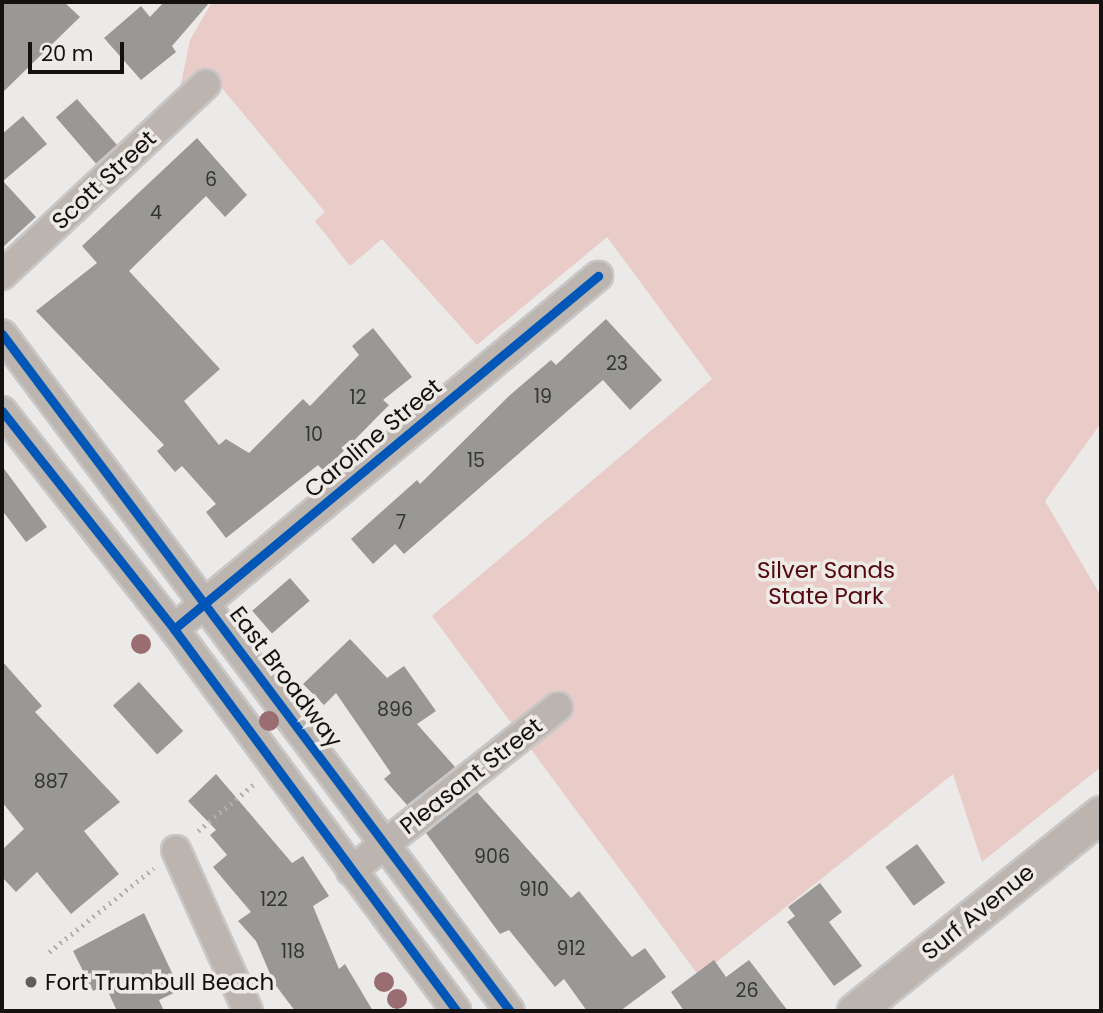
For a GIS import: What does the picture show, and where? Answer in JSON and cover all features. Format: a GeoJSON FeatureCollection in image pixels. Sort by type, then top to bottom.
{"type":"FeatureCollection","features":[{"type":"Feature","properties":{"kind":"street","name":"Scott Street"},"geometry":{"type":"LineString","coordinates":[[2,275],[206,84]]}},
{"type":"Feature","properties":{"kind":"street","name":"Caroline Street"},"geometry":{"type":"LineString","coordinates":[[174,629],[598,276]]}},
{"type":"Feature","properties":{"kind":"street","name":"East Broadway"},"geometry":{"type":"LineString","coordinates":[[2,334],[207,602],[510,1011]]}},
{"type":"Feature","properties":{"kind":"street"},"geometry":{"type":"LineString","coordinates":[[2,411],[174,629],[457,1011]]}},
{"type":"Feature","properties":{"kind":"street","name":"Pleasant Street"},"geometry":{"type":"LineString","coordinates":[[351,871],[558,707]]}},
{"type":"Feature","properties":{"kind":"street","name":"Surf Avenue"},"geometry":{"type":"LineString","coordinates":[[855,1011],[1101,814]]}},
{"type":"Feature","properties":{"kind":"street"},"geometry":{"type":"LineString","coordinates":[[176,850],[248,1011]]}},
{"type":"Feature","properties":{"kind":"green space","name":"Silver Sands State Park"},"geometry":{"type":"Polygon","coordinates":[[[212,2],[1101,2],[1101,423],[1045,501],[1101,596],[1101,767],[982,862],[953,774],[699,976],[432,616],[712,379],[607,237],[477,345],[382,239],[350,266],[315,221],[325,212],[216,81],[180,88],[190,40],[212,2]]]}},
{"type":"Feature","properties":{"kind":"building"},"geometry":{"type":"Polygon","coordinates":[[[2,2],[64,2],[80,17],[2,93],[2,2]]]}},
{"type":"Feature","properties":{"kind":"building"},"geometry":{"type":"Polygon","coordinates":[[[164,2],[210,2],[172,46],[176,52],[141,80],[104,38],[141,6],[150,17],[164,2]]]}},
{"type":"Feature","properties":{"kind":"building"},"geometry":{"type":"Polygon","coordinates":[[[77,99],[117,145],[96,163],[56,117],[77,99]]]}},
{"type":"Feature","properties":{"kind":"building"},"geometry":{"type":"Polygon","coordinates":[[[23,116],[47,144],[3,181],[36,217],[2,248],[2,134],[23,116]]]}},
{"type":"Feature","properties":{"kind":"building"},"geometry":{"type":"Polygon","coordinates":[[[197,138],[247,195],[225,217],[206,196],[129,271],[220,369],[184,401],[219,445],[226,439],[249,453],[303,399],[310,406],[359,355],[352,346],[373,328],[412,377],[383,400],[389,405],[324,471],[318,465],[226,538],[206,512],[216,504],[182,466],[175,472],[157,451],[164,445],[36,311],[97,263],[82,246],[197,138]]]}},
{"type":"Feature","properties":{"kind":"building"},"geometry":{"type":"Polygon","coordinates":[[[606,319],[662,380],[630,410],[603,380],[404,554],[395,544],[373,564],[351,539],[417,480],[420,484],[510,395],[551,360],[556,365],[606,319]]]}},
{"type":"Feature","properties":{"kind":"building"},"geometry":{"type":"Polygon","coordinates":[[[2,466],[47,527],[26,542],[2,510],[2,466]]]}},
{"type":"Feature","properties":{"kind":"building"},"geometry":{"type":"Polygon","coordinates":[[[290,578],[310,601],[272,633],[252,611],[290,578]]]}},
{"type":"Feature","properties":{"kind":"building"},"geometry":{"type":"Polygon","coordinates":[[[350,639],[387,678],[404,666],[436,711],[417,724],[455,767],[407,805],[384,779],[391,773],[336,693],[324,705],[303,684],[350,639]]]}},
{"type":"Feature","properties":{"kind":"building"},"geometry":{"type":"Polygon","coordinates":[[[2,661],[42,706],[35,712],[120,802],[84,831],[119,874],[71,914],[37,872],[16,892],[2,877],[2,850],[24,829],[2,802],[2,661]]]}},
{"type":"Feature","properties":{"kind":"building"},"geometry":{"type":"Polygon","coordinates":[[[139,682],[183,731],[157,754],[113,705],[139,682]]]}},
{"type":"Feature","properties":{"kind":"building"},"geometry":{"type":"Polygon","coordinates":[[[216,774],[292,863],[303,856],[329,896],[313,906],[339,969],[345,964],[373,1011],[295,1011],[274,983],[256,941],[238,921],[251,912],[213,867],[227,855],[210,835],[216,830],[188,801],[216,774]]]}},
{"type":"Feature","properties":{"kind":"building"},"geometry":{"type":"Polygon","coordinates":[[[477,792],[571,898],[579,891],[632,957],[645,948],[666,977],[620,1011],[587,1011],[564,979],[555,987],[509,930],[500,934],[426,833],[477,792]]]}},
{"type":"Feature","properties":{"kind":"building"},"geometry":{"type":"Polygon","coordinates":[[[917,844],[945,883],[914,906],[885,867],[917,844]]]}},
{"type":"Feature","properties":{"kind":"building"},"geometry":{"type":"Polygon","coordinates":[[[820,883],[842,912],[829,922],[862,966],[834,986],[787,922],[795,916],[788,907],[820,883]]]}},
{"type":"Feature","properties":{"kind":"building"},"geometry":{"type":"Polygon","coordinates":[[[144,913],[180,990],[159,1000],[164,1011],[117,1011],[105,985],[93,991],[73,951],[144,913]]]}},
{"type":"Feature","properties":{"kind":"building"},"geometry":{"type":"Polygon","coordinates":[[[714,960],[726,977],[749,960],[788,1011],[684,1011],[671,992],[714,960]]]}},
{"type":"Feature","properties":{"kind":"cycle path"},"geometry":{"type":"LineString","coordinates":[[174,629],[598,276]]}},
{"type":"Feature","properties":{"kind":"cycle path"},"geometry":{"type":"LineString","coordinates":[[2,334],[510,1011]]}},
{"type":"Feature","properties":{"kind":"cycle path"},"geometry":{"type":"LineString","coordinates":[[2,411],[174,629],[457,1011]]}},
{"type":"Feature","properties":{"kind":"place","name":"Fort Trumbull Beach"},"geometry":{"type":"Point","coordinates":[31,982]}}]}
